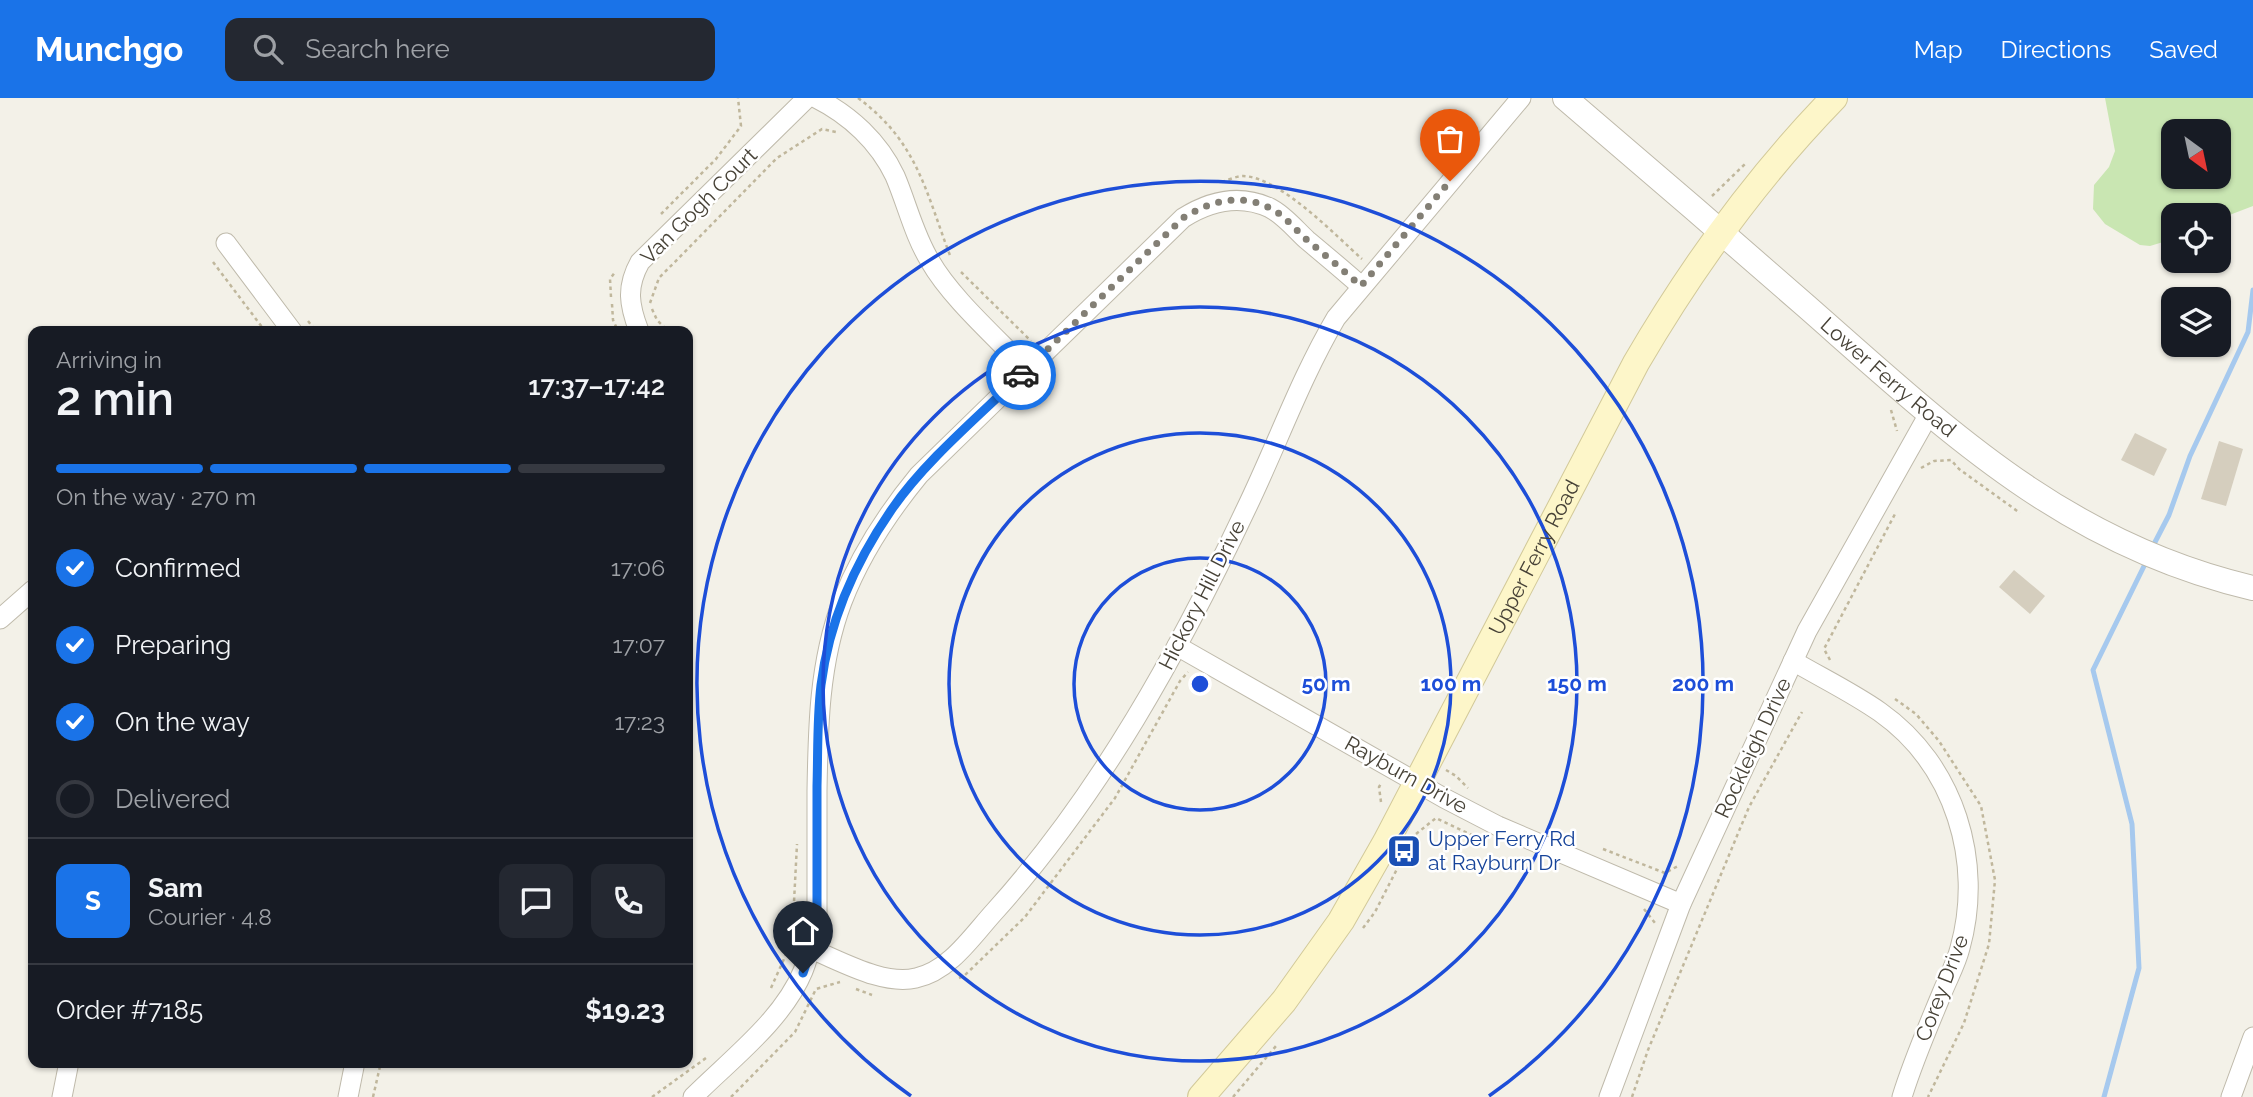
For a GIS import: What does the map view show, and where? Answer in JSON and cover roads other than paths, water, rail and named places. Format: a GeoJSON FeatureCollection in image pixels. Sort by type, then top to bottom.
{"type":"FeatureCollection","features":[{"type":"Feature","properties":{"kind":"main road","name":"Upper Ferry Road"},"geometry":{"type":"LineString","coordinates":[[1201,1097],[1284,1001],[1320,953],[1373,865],[1636,363],[1668,308],[1721,230],[1767,172],[1834,98]]}},
{"type":"Feature","properties":{"kind":"street","name":"Van Gogh Court"},"geometry":{"type":"LineString","coordinates":[[637,326],[629,303],[633,274],[640,262],[807,98]]}},
{"type":"Feature","properties":{"kind":"street"},"geometry":{"type":"LineString","coordinates":[[816,98],[850,119],[876,146],[894,176],[930,262],[946,285],[1027,370]]}},
{"type":"Feature","properties":{"kind":"street","name":"Hickory Hill Drive"},"geometry":{"type":"LineString","coordinates":[[811,949],[880,976],[897,980],[915,979],[944,965],[1009,896],[1087,793],[1130,728],[1177,646],[1250,501],[1314,356],[1336,318],[1521,98]]}},
{"type":"Feature","properties":{"kind":"street","name":"Lower Ferry Road"},"geometry":{"type":"LineString","coordinates":[[1565,98],[1721,230],[1929,414],[1992,465],[2042,500],[2095,530],[2150,555],[2253,588]]}},
{"type":"Feature","properties":{"kind":"street"},"geometry":{"type":"LineString","coordinates":[[693,1097],[774,1017],[803,973],[817,919],[818,727],[821,684],[830,643],[841,604],[865,552],[893,507],[919,475],[1183,218],[1199,208],[1217,202],[1245,201],[1272,209],[1361,286]]}},
{"type":"Feature","properties":{"kind":"street"},"geometry":{"type":"LineString","coordinates":[[226,243],[288,326]]}},
{"type":"Feature","properties":{"kind":"street","name":"Rockleigh Drive"},"geometry":{"type":"LineString","coordinates":[[1609,1097],[1681,904],[1807,631],[1929,414]]}},
{"type":"Feature","properties":{"kind":"street"},"geometry":{"type":"LineString","coordinates":[[0,619],[28,594]]}},
{"type":"Feature","properties":{"kind":"street","name":"Rayburn Drive"},"geometry":{"type":"LineString","coordinates":[[1177,646],[1392,769],[1423,771],[1498,826],[1681,904]]}},
{"type":"Feature","properties":{"kind":"street","name":"Corey Drive"},"geometry":{"type":"LineString","coordinates":[[1793,661],[1880,713],[1903,732],[1940,778],[1961,828],[1968,869],[1966,922],[1959,951],[1902,1097]]}},
{"type":"Feature","properties":{"kind":"street"},"geometry":{"type":"LineString","coordinates":[[2231,1097],[2253,1038]]}},
{"type":"Feature","properties":{"kind":"street"},"geometry":{"type":"LineString","coordinates":[[62,1097],[68,1068]]}},
{"type":"Feature","properties":{"kind":"street"},"geometry":{"type":"LineString","coordinates":[[348,1097],[354,1068]]}},
{"type":"Feature","properties":{"kind":"waterway"},"geometry":{"type":"LineString","coordinates":[[2153,546],[2169,515],[2190,456],[2248,332],[2253,290]]}},
{"type":"Feature","properties":{"kind":"waterway"},"geometry":{"type":"LineString","coordinates":[[2104,1097],[2139,968],[2132,824],[2093,670],[2148,558]]}},
{"type":"Feature","properties":{"kind":"place","name":"Upper Ferry Rd at Rayburn Dr"},"geometry":{"type":"Point","coordinates":[1404,851]}}]}
